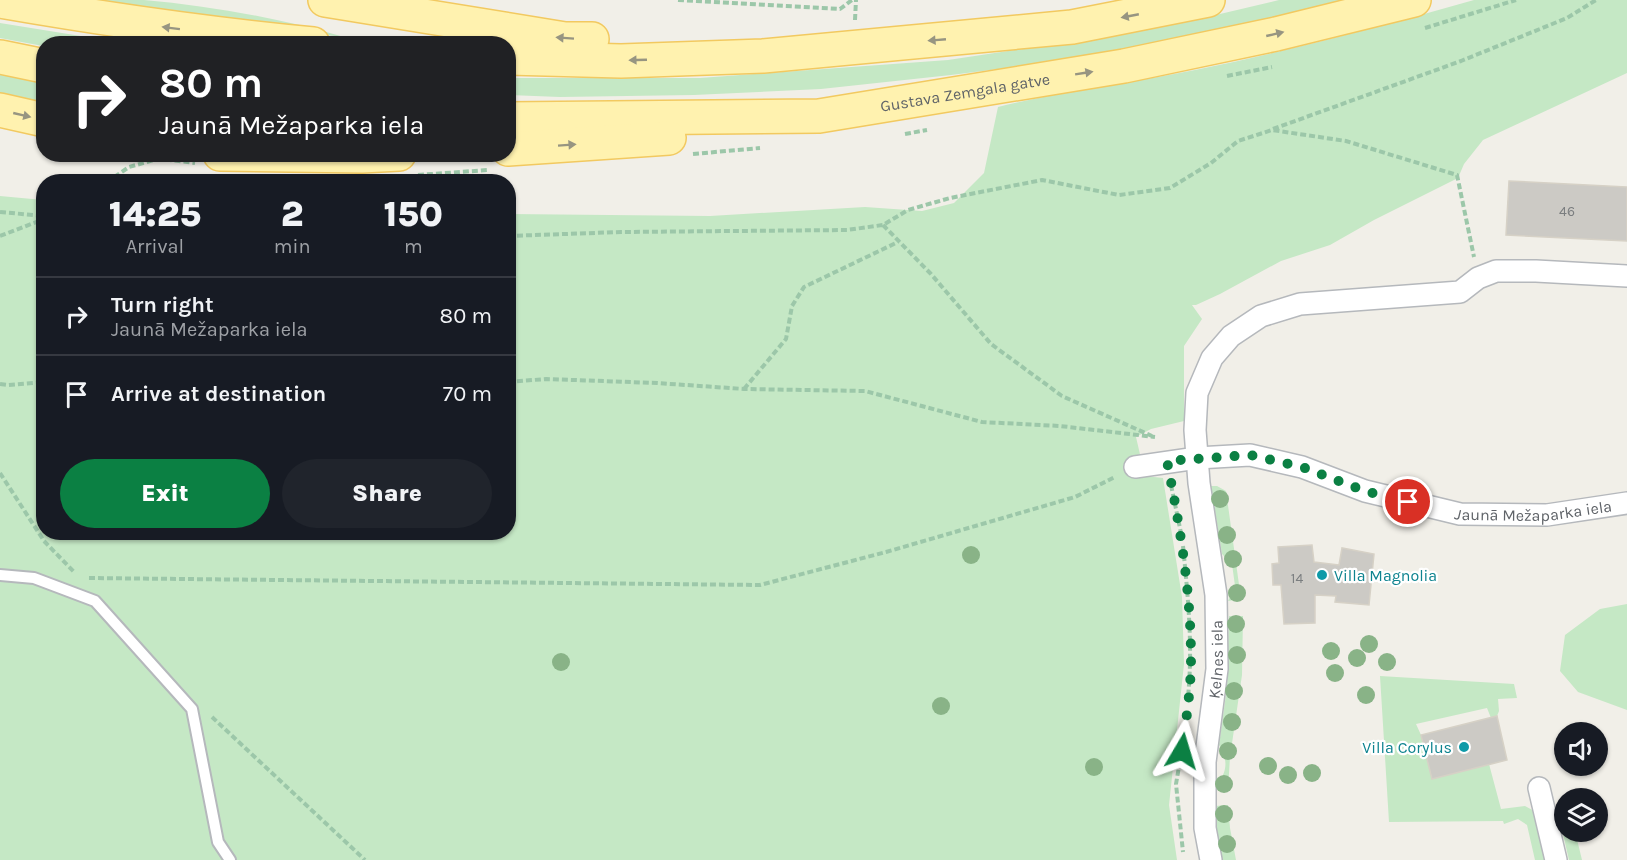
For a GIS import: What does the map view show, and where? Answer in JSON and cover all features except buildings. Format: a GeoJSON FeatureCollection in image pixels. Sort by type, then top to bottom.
{"type":"FeatureCollection","features":[{"type":"Feature","properties":{"kind":"main road"},"geometry":{"type":"LineString","coordinates":[[0,0],[125,22],[227,36]]}},
{"type":"Feature","properties":{"kind":"main road"},"geometry":{"type":"LineString","coordinates":[[325,0],[565,39],[694,39],[855,48]]}},
{"type":"Feature","properties":{"kind":"main road"},"geometry":{"type":"LineString","coordinates":[[516,58],[621,61],[764,56],[1072,27],[1208,0]]}},
{"type":"Feature","properties":{"kind":"main road","name":"Gustava Zemgala gatve"},"geometry":{"type":"LineString","coordinates":[[516,119],[819,116],[1124,66],[1275,34],[1414,0]]}},
{"type":"Feature","properties":{"kind":"main road"},"geometry":{"type":"LineString","coordinates":[[0,57],[36,64]]}},
{"type":"Feature","properties":{"kind":"main road"},"geometry":{"type":"LineString","coordinates":[[0,110],[36,118]]}},
{"type":"Feature","properties":{"kind":"main road"},"geometry":{"type":"LineString","coordinates":[[516,148],[663,139],[819,116]]}},
{"type":"Feature","properties":{"kind":"street","name":"Ķelnes iela"},"geometry":{"type":"LineString","coordinates":[[1211,860],[1205,828],[1205,762],[1217,669],[1216,595],[1195,430],[1197,393],[1212,358],[1231,336],[1261,316],[1300,304],[1460,292],[1478,278],[1496,271],[1627,276]]}},
{"type":"Feature","properties":{"kind":"street","name":"Jaunā Mežaparka iela"},"geometry":{"type":"LineString","coordinates":[[1135,467],[1167,461],[1250,455],[1302,467],[1365,491],[1460,514],[1547,515],[1627,503]]}},
{"type":"Feature","properties":{"kind":"street"},"geometry":{"type":"LineString","coordinates":[[1539,788],[1556,860]]}},
{"type":"Feature","properties":{"kind":"lane"},"geometry":{"type":"LineString","coordinates":[[0,574],[34,578],[95,601],[192,709],[218,842],[230,860]]}},
{"type":"Feature","properties":{"kind":"path"},"geometry":{"type":"LineString","coordinates":[[678,0],[840,9],[852,0]]}},
{"type":"Feature","properties":{"kind":"path"},"geometry":{"type":"LineString","coordinates":[[516,236],[621,232],[847,230],[883,225],[908,210],[940,201],[1042,180],[1119,195],[1170,188],[1211,163],[1238,141],[1461,61],[1568,18],[1596,0]]}},
{"type":"Feature","properties":{"kind":"path"},"geometry":{"type":"LineString","coordinates":[[1272,130],[1346,141],[1457,175],[1478,278]]}},
{"type":"Feature","properties":{"kind":"path"},"geometry":{"type":"LineString","coordinates":[[120,174],[129,168],[148,162]]}},
{"type":"Feature","properties":{"kind":"path"},"geometry":{"type":"LineString","coordinates":[[0,212],[36,217]]}},
{"type":"Feature","properties":{"kind":"path"},"geometry":{"type":"LineString","coordinates":[[0,236],[36,221]]}},
{"type":"Feature","properties":{"kind":"path"},"geometry":{"type":"LineString","coordinates":[[516,381],[546,379],[657,382],[744,389],[865,391],[982,422],[1060,426],[1155,437],[1062,396],[991,344],[932,274],[883,225]]}},
{"type":"Feature","properties":{"kind":"path"},"geometry":{"type":"LineString","coordinates":[[744,389],[786,339],[792,306],[804,287],[898,242]]}},
{"type":"Feature","properties":{"kind":"path"},"geometry":{"type":"LineString","coordinates":[[0,384],[36,383]]}},
{"type":"Feature","properties":{"kind":"path"},"geometry":{"type":"LineString","coordinates":[[1167,461],[1182,542],[1190,617],[1191,662],[1187,703]]}},
{"type":"Feature","properties":{"kind":"path"},"geometry":{"type":"LineString","coordinates":[[34,578],[760,585],[886,552],[1075,497],[1135,467]]}},
{"type":"Feature","properties":{"kind":"path"},"geometry":{"type":"LineString","coordinates":[[0,473],[36,529]]}},
{"type":"Feature","properties":{"kind":"path"},"geometry":{"type":"LineString","coordinates":[[43,540],[80,578]]}},
{"type":"Feature","properties":{"kind":"path"},"geometry":{"type":"LineString","coordinates":[[192,709],[214,718],[365,860]]}},
{"type":"Feature","properties":{"kind":"path"},"geometry":{"type":"LineString","coordinates":[[1181,754],[1176,784],[1180,838],[1185,860]]}},
{"type":"Feature","properties":{"kind":"green space"},"geometry":{"type":"Polygon","coordinates":[[[65,0],[144,0],[195,6],[270,19],[341,36],[251,27],[65,0]]]}},
{"type":"Feature","properties":{"kind":"green space"},"geometry":{"type":"Polygon","coordinates":[[[1279,0],[1355,0],[1077,59],[951,75],[821,89],[694,95],[516,95],[516,78],[700,78],[948,60],[1076,41],[1203,18],[1279,0]]]}},
{"type":"Feature","properties":{"kind":"green space"},"geometry":{"type":"Polygon","coordinates":[[[1474,0],[1627,0],[1627,73],[1483,140],[1464,164],[1458,178],[1330,245],[1281,261],[1220,294],[1192,305],[1202,319],[1184,346],[1184,421],[1151,429],[1136,437],[1145,476],[1163,478],[1182,597],[1184,664],[1169,805],[1177,860],[0,860],[0,196],[36,199],[36,540],[516,540],[516,214],[710,216],[865,207],[922,211],[954,203],[984,173],[998,107],[1230,63],[1474,0]]]}},
{"type":"Feature","properties":{"kind":"green space"},"geometry":{"type":"Polygon","coordinates":[[[0,23],[81,36],[36,36],[36,45],[0,38],[0,23]]]}},
{"type":"Feature","properties":{"kind":"green space"},"geometry":{"type":"Polygon","coordinates":[[[0,71],[36,78],[36,103],[0,96],[0,71]]]}},
{"type":"Feature","properties":{"kind":"green space"},"geometry":{"type":"Polygon","coordinates":[[[1211,486],[1217,486],[1226,491],[1241,599],[1228,601],[1235,586],[1232,564],[1222,554],[1211,486]]]}},
{"type":"Feature","properties":{"kind":"green space"},"geometry":{"type":"Polygon","coordinates":[[[1627,604],[1627,710],[1578,692],[1560,671],[1565,635],[1600,609],[1627,604]]]}},
{"type":"Feature","properties":{"kind":"green space"},"geometry":{"type":"Polygon","coordinates":[[[1229,616],[1243,616],[1242,675],[1230,757],[1228,790],[1214,790],[1225,768],[1225,757],[1219,745],[1227,687],[1229,616]]]}},
{"type":"Feature","properties":{"kind":"green space"},"geometry":{"type":"Polygon","coordinates":[[[1380,676],[1514,684],[1517,698],[1498,699],[1497,716],[1491,718],[1487,708],[1416,724],[1432,779],[1489,764],[1501,809],[1525,806],[1536,812],[1548,860],[1535,860],[1527,825],[1518,819],[1504,824],[1503,821],[1389,822],[1380,676]]]}},
{"type":"Feature","properties":{"kind":"green space"},"geometry":{"type":"Polygon","coordinates":[[[1228,805],[1236,860],[1222,860],[1217,831],[1215,806],[1228,805]]]}},
{"type":"Feature","properties":{"kind":"green space"},"geometry":{"type":"Polygon","coordinates":[[[1565,842],[1578,842],[1582,860],[1569,860],[1565,842]]]}},
{"type":"Feature","properties":{"kind":"place","name":"Villa Magnolia"},"geometry":{"type":"Point","coordinates":[1322,575]}},
{"type":"Feature","properties":{"kind":"place","name":"Villa Corylus"},"geometry":{"type":"Point","coordinates":[1464,747]}},
{"type":"Feature","properties":{"kind":"route"},"geometry":{"type":"LineString","coordinates":[[1182,751],[1191,662],[1190,617],[1182,542],[1167,461],[1250,455],[1302,467],[1365,491],[1408,502]]}}]}
